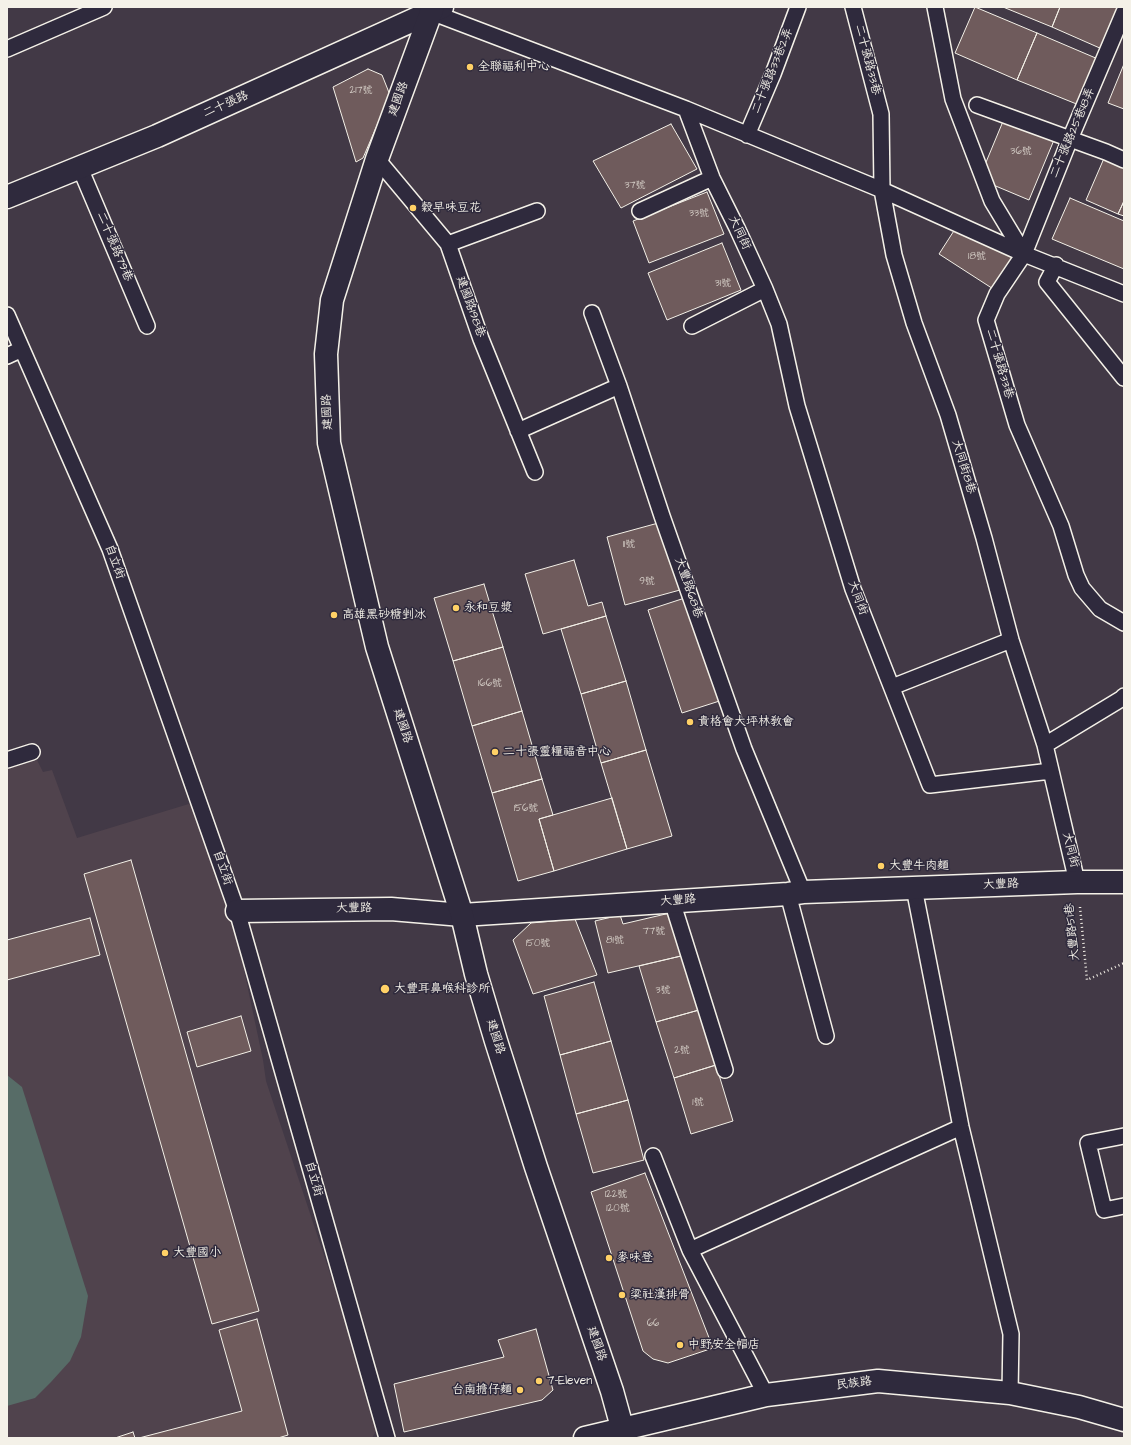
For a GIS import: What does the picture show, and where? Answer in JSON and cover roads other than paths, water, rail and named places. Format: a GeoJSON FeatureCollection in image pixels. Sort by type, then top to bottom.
{"type":"FeatureCollection","features":[{"type":"Feature","properties":{"kind":"street","name":"建國路"},"geometry":{"type":"LineString","coordinates":[[433,8],[377,159],[332,300],[326,354],[329,443],[377,647],[462,915],[476,974],[501,1056],[536,1167],[612,1391],[624,1433]]}},
{"type":"Feature","properties":{"kind":"street","name":"二十張路"},"geometry":{"type":"LineString","coordinates":[[7,197],[157,136],[433,8]]}},
{"type":"Feature","properties":{"kind":"street","name":"大豐路"},"geometry":{"type":"LineString","coordinates":[[235,912],[390,909],[462,915],[796,893],[1077,882],[1124,882]]}},
{"type":"Feature","properties":{"kind":"street","name":"民族路"},"geometry":{"type":"LineString","coordinates":[[585,1438],[624,1433],[766,1394],[878,1380],[1010,1393],[1079,1407],[1124,1420]]}},
{"type":"Feature","properties":{"kind":"lane"},"geometry":{"type":"LineString","coordinates":[[7,49],[104,7]]}},
{"type":"Feature","properties":{"kind":"lane","name":"二十張路33巷2弄"},"geometry":{"type":"LineString","coordinates":[[747,135],[773,74],[798,7]]}},
{"type":"Feature","properties":{"kind":"lane","name":"二十張路33巷"},"geometry":{"type":"LineString","coordinates":[[853,7],[880,114],[882,190]]}},
{"type":"Feature","properties":{"kind":"lane"},"geometry":{"type":"LineString","coordinates":[[935,7],[965,101],[992,201],[1024,254]]}},
{"type":"Feature","properties":{"kind":"lane"},"geometry":{"type":"LineString","coordinates":[[433,8],[686,109],[882,190],[1024,254],[1056,265],[1124,294]]}},
{"type":"Feature","properties":{"kind":"lane","name":"二十張路25巷18弄"},"geometry":{"type":"LineString","coordinates":[[1024,254],[1070,139],[1124,12]]}},
{"type":"Feature","properties":{"kind":"lane"},"geometry":{"type":"LineString","coordinates":[[965,101],[1124,160]]}},
{"type":"Feature","properties":{"kind":"lane","name":"大同街"},"geometry":{"type":"LineString","coordinates":[[686,109],[712,178],[765,289],[779,324],[797,406],[853,589],[930,785],[1051,771]]}},
{"type":"Feature","properties":{"kind":"lane","name":"建國路198巷"},"geometry":{"type":"LineString","coordinates":[[377,159],[448,244],[482,339],[534,472]]}},
{"type":"Feature","properties":{"kind":"lane","name":"二十張路79巷"},"geometry":{"type":"LineString","coordinates":[[80,168],[147,326]]}},
{"type":"Feature","properties":{"kind":"lane"},"geometry":{"type":"LineString","coordinates":[[640,211],[712,178]]}},
{"type":"Feature","properties":{"kind":"lane","name":"大同街8巷"},"geometry":{"type":"LineString","coordinates":[[882,190],[894,255],[914,323],[950,423],[984,538],[1011,640],[1045,745]]}},
{"type":"Feature","properties":{"kind":"lane"},"geometry":{"type":"LineString","coordinates":[[448,244],[537,211]]}},
{"type":"Feature","properties":{"kind":"lane","name":"二十張路33巷"},"geometry":{"type":"LineString","coordinates":[[1024,254],[998,294],[986,320],[1017,425],[1061,526],[1076,575],[1082,588],[1100,609],[1124,623]]}},
{"type":"Feature","properties":{"kind":"lane"},"geometry":{"type":"LineString","coordinates":[[1056,265],[1046,282],[1124,378]]}},
{"type":"Feature","properties":{"kind":"lane"},"geometry":{"type":"LineString","coordinates":[[692,326],[765,289]]}},
{"type":"Feature","properties":{"kind":"lane","name":"大豐路68巷"},"geometry":{"type":"LineString","coordinates":[[592,313],[619,386],[662,516],[796,893],[826,1036]]}},
{"type":"Feature","properties":{"kind":"lane","name":"自立街"},"geometry":{"type":"LineString","coordinates":[[7,315],[110,549],[235,912],[388,1438]]}},
{"type":"Feature","properties":{"kind":"lane"},"geometry":{"type":"LineString","coordinates":[[7,356],[22,349]]}},
{"type":"Feature","properties":{"kind":"lane"},"geometry":{"type":"LineString","coordinates":[[518,430],[619,386]]}},
{"type":"Feature","properties":{"kind":"lane"},"geometry":{"type":"LineString","coordinates":[[892,687],[1011,640]]}},
{"type":"Feature","properties":{"kind":"lane"},"geometry":{"type":"LineString","coordinates":[[1045,745],[1122,700],[1124,696]]}},
{"type":"Feature","properties":{"kind":"lane","name":"大同街"},"geometry":{"type":"LineString","coordinates":[[1045,745],[1077,882]]}},
{"type":"Feature","properties":{"kind":"lane"},"geometry":{"type":"LineString","coordinates":[[7,760],[32,752]]}},
{"type":"Feature","properties":{"kind":"lane"},"geometry":{"type":"LineString","coordinates":[[914,888],[961,1127],[1011,1334],[1010,1393]]}},
{"type":"Feature","properties":{"kind":"lane"},"geometry":{"type":"LineString","coordinates":[[672,901],[725,1070]]}},
{"type":"Feature","properties":{"kind":"lane"},"geometry":{"type":"LineString","coordinates":[[690,1250],[961,1127]]}},
{"type":"Feature","properties":{"kind":"lane"},"geometry":{"type":"LineString","coordinates":[[1124,1136],[1088,1143],[1104,1210],[1124,1206]]}},
{"type":"Feature","properties":{"kind":"lane"},"geometry":{"type":"LineString","coordinates":[[653,1156],[690,1250],[766,1394]]}},
{"type":"Feature","properties":{"kind":"place","name":"全聯福利中心"},"geometry":{"type":"Point","coordinates":[470,67]}},
{"type":"Feature","properties":{"kind":"place","name":"穀早味豆花"},"geometry":{"type":"Point","coordinates":[413,208]}},
{"type":"Feature","properties":{"kind":"place","name":"永和豆漿"},"geometry":{"type":"Point","coordinates":[456,608]}},
{"type":"Feature","properties":{"kind":"place","name":"高雄黑砂糖剉冰"},"geometry":{"type":"Point","coordinates":[334,615]}},
{"type":"Feature","properties":{"kind":"place","name":"貴格會大坪林教會"},"geometry":{"type":"Point","coordinates":[690,722]}},
{"type":"Feature","properties":{"kind":"place","name":"二十張靈糧福音中心"},"geometry":{"type":"Point","coordinates":[495,752]}},
{"type":"Feature","properties":{"kind":"place","name":"大豐牛肉麵"},"geometry":{"type":"Point","coordinates":[881,866]}},
{"type":"Feature","properties":{"kind":"place","name":"大豐耳鼻喉科診所"},"geometry":{"type":"Point","coordinates":[385,989]}},
{"type":"Feature","properties":{"kind":"place","name":"大豐國小"},"geometry":{"type":"Point","coordinates":[165,1253]}},
{"type":"Feature","properties":{"kind":"place","name":"麥味登"},"geometry":{"type":"Point","coordinates":[609,1258]}},
{"type":"Feature","properties":{"kind":"place","name":"梁社漢排骨"},"geometry":{"type":"Point","coordinates":[622,1295]}},
{"type":"Feature","properties":{"kind":"place","name":"中野安全帽店"},"geometry":{"type":"Point","coordinates":[680,1345]}},
{"type":"Feature","properties":{"kind":"place","name":"7-Eleven"},"geometry":{"type":"Point","coordinates":[539,1381]}},
{"type":"Feature","properties":{"kind":"place","name":"台南擔仔麵"},"geometry":{"type":"Point","coordinates":[520,1390]}}]}
